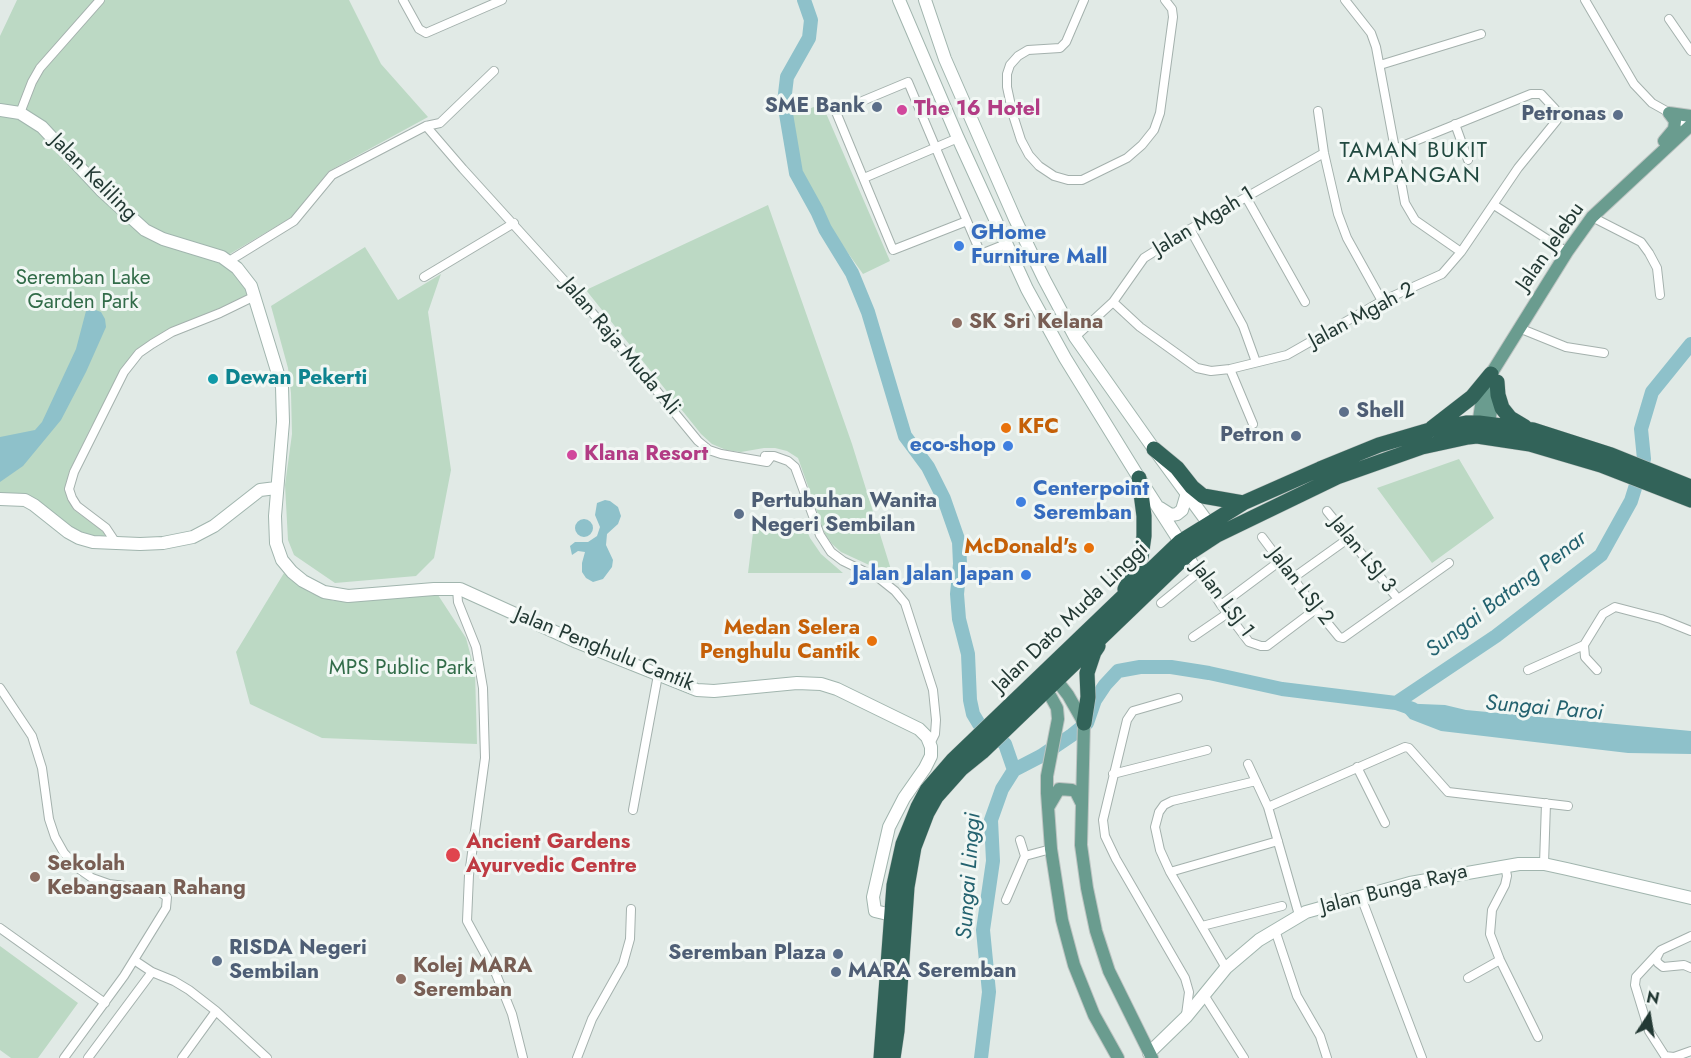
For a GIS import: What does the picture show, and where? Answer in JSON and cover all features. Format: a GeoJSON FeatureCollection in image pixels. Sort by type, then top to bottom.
{"type":"FeatureCollection","features":[{"type":"Feature","properties":{"kind":"highway"},"geometry":{"type":"LineString","coordinates":[[1430,430],[1494,378],[1502,408],[1521,426],[1533,430]]}},
{"type":"Feature","properties":{"kind":"highway","name":"Jalan Dato Muda Linggi"},"geometry":{"type":"LineString","coordinates":[[1053,675],[1120,600],[1184,548],[1213,529],[1243,503],[1361,452],[1430,430],[1533,430],[1666,483],[1691,487]]}},
{"type":"Feature","properties":{"kind":"highway","name":"Jalan Dato Muda Linggi"},"geometry":{"type":"LineString","coordinates":[[1213,529],[1336,477],[1422,447],[1483,430],[1530,444],[1606,460]]}},
{"type":"Feature","properties":{"kind":"highway"},"geometry":{"type":"LineString","coordinates":[[1154,449],[1177,468],[1192,487],[1203,496],[1243,503]]}},
{"type":"Feature","properties":{"kind":"highway"},"geometry":{"type":"LineString","coordinates":[[1120,600],[1141,557],[1144,516],[1139,478]]}},
{"type":"Feature","properties":{"kind":"highway","name":"Jalan Dato Muda Linggi"},"geometry":{"type":"LineString","coordinates":[[1666,483],[1691,500]]}},
{"type":"Feature","properties":{"kind":"highway","name":"Jalan Dato Muda Linggi"},"geometry":{"type":"LineString","coordinates":[[893,1058],[897,1031],[898,917],[894,885],[900,854],[909,825],[918,807],[939,775],[978,747],[1053,675],[1106,633],[1184,548]]}},
{"type":"Feature","properties":{"kind":"highway"},"geometry":{"type":"LineString","coordinates":[[1084,723],[1088,697],[1087,674],[1094,652],[1106,633]]}},
{"type":"Feature","properties":{"kind":"highway","name":"Jalan Dato Muda Linggi"},"geometry":{"type":"LineString","coordinates":[[881,1058],[898,917]]}},
{"type":"Feature","properties":{"kind":"main road"},"geometry":{"type":"LineString","coordinates":[[1669,113],[1690,123]]}},
{"type":"Feature","properties":{"kind":"main road"},"geometry":{"type":"LineString","coordinates":[[1644,169],[1674,129],[1675,121],[1669,113]]}},
{"type":"Feature","properties":{"kind":"main road","name":"Jalan Jelebu"},"geometry":{"type":"LineString","coordinates":[[1483,430],[1482,399],[1519,328],[1567,252],[1592,217],[1690,123]]}},
{"type":"Feature","properties":{"kind":"main road"},"geometry":{"type":"LineString","coordinates":[[1053,675],[1084,723],[1081,845],[1096,931],[1109,971],[1151,1055]]}},
{"type":"Feature","properties":{"kind":"main road"},"geometry":{"type":"LineString","coordinates":[[1041,686],[1057,708],[1058,719],[1047,776],[1051,849],[1062,920],[1074,965],[1094,1015],[1118,1058]]}},
{"type":"Feature","properties":{"kind":"main road"},"geometry":{"type":"LineString","coordinates":[[1048,807],[1059,789],[1076,792],[1081,803]]}},
{"type":"Feature","properties":{"kind":"street"},"geometry":{"type":"LineString","coordinates":[[20,113],[32,82],[47,59],[100,0]]}},
{"type":"Feature","properties":{"kind":"street"},"geometry":{"type":"LineString","coordinates":[[403,0],[419,29],[426,33],[502,0]]}},
{"type":"Feature","properties":{"kind":"street"},"geometry":{"type":"LineString","coordinates":[[899,0],[1006,244],[1045,322],[1156,506],[1184,548]]}},
{"type":"Feature","properties":{"kind":"street"},"geometry":{"type":"LineString","coordinates":[[925,0],[945,59],[1015,219],[1044,279],[1076,337],[1213,529]]}},
{"type":"Feature","properties":{"kind":"street"},"geometry":{"type":"LineString","coordinates":[[1084,0],[1066,42],[1060,48],[1028,50],[1018,56],[1006,74],[1013,115],[1029,155],[1039,166],[1054,176],[1068,180],[1082,180],[1127,158],[1154,130],[1160,113],[1173,17],[1172,9],[1165,0]]}},
{"type":"Feature","properties":{"kind":"street"},"geometry":{"type":"LineString","coordinates":[[1345,0],[1371,33],[1380,65],[1405,203],[1415,220],[1461,252]]}},
{"type":"Feature","properties":{"kind":"street"},"geometry":{"type":"LineString","coordinates":[[1585,0],[1634,84],[1652,103],[1669,113]]}},
{"type":"Feature","properties":{"kind":"street"},"geometry":{"type":"LineString","coordinates":[[1669,19],[1691,51]]}},
{"type":"Feature","properties":{"kind":"street"},"geometry":{"type":"LineString","coordinates":[[1380,65],[1481,34]]}},
{"type":"Feature","properties":{"kind":"street"},"geometry":{"type":"LineString","coordinates":[[229,261],[294,221],[332,175],[426,126],[440,123],[494,71]]}},
{"type":"Feature","properties":{"kind":"street"},"geometry":{"type":"LineString","coordinates":[[967,221],[893,250],[836,112],[908,82],[936,148],[967,221],[981,254],[1006,244]]}},
{"type":"Feature","properties":{"kind":"street","name":"Jalan Mgah 2"},"geometry":{"type":"LineString","coordinates":[[1113,303],[1140,327],[1197,368],[1211,371],[1230,369],[1287,355],[1306,346],[1382,301],[1442,274],[1461,252],[1518,168],[1557,120],[1555,109],[1541,94],[1531,94],[1455,124]]}},
{"type":"Feature","properties":{"kind":"street","name":"Jalan Keliling"},"geometry":{"type":"LineString","coordinates":[[0,110],[20,113],[42,127],[101,190],[145,230],[164,239],[212,253],[229,261],[245,277],[255,296],[282,387],[283,422],[276,488]]}},
{"type":"Feature","properties":{"kind":"street"},"geometry":{"type":"LineString","coordinates":[[1318,111],[1324,153],[1338,214],[1347,238],[1382,301]]}},
{"type":"Feature","properties":{"kind":"street"},"geometry":{"type":"LineString","coordinates":[[1395,149],[1455,124],[1468,160]]}},
{"type":"Feature","properties":{"kind":"street","name":"Jalan Raja Muda Ali"},"geometry":{"type":"LineString","coordinates":[[426,126],[581,299],[698,441],[710,450],[768,462],[770,458],[765,456],[774,456],[788,461],[795,467],[820,535],[831,552],[843,561],[880,579],[905,603],[933,690],[936,720],[935,734],[930,744]]}},
{"type":"Feature","properties":{"kind":"street"},"geometry":{"type":"LineString","coordinates":[[864,178],[958,138]]}},
{"type":"Feature","properties":{"kind":"street","name":"Jalan Mgah 1"},"geometry":{"type":"LineString","coordinates":[[1076,337],[1113,303],[1144,258],[1190,229],[1324,153]]}},
{"type":"Feature","properties":{"kind":"street"},"geometry":{"type":"LineString","coordinates":[[1246,197],[1305,302]]}},
{"type":"Feature","properties":{"kind":"street"},"geometry":{"type":"LineString","coordinates":[[1494,205],[1567,252]]}},
{"type":"Feature","properties":{"kind":"street"},"geometry":{"type":"LineString","coordinates":[[1592,217],[1641,242],[1657,268],[1660,295]]}},
{"type":"Feature","properties":{"kind":"street"},"geometry":{"type":"LineString","coordinates":[[424,277],[514,223]]}},
{"type":"Feature","properties":{"kind":"street"},"geometry":{"type":"LineString","coordinates":[[1190,229],[1246,331],[1256,362]]}},
{"type":"Feature","properties":{"kind":"street"},"geometry":{"type":"LineString","coordinates":[[116,543],[106,528],[77,506],[69,489],[74,472],[124,372],[140,353],[172,332],[210,318],[255,296]]}},
{"type":"Feature","properties":{"kind":"street"},"geometry":{"type":"LineString","coordinates":[[1519,328],[1566,347],[1604,353]]}},
{"type":"Feature","properties":{"kind":"street"},"geometry":{"type":"LineString","coordinates":[[1230,369],[1254,424]]}},
{"type":"Feature","properties":{"kind":"street"},"geometry":{"type":"LineString","coordinates":[[0,499],[25,500],[68,532],[93,542],[163,543],[193,537],[214,526],[260,490],[276,488]]}},
{"type":"Feature","properties":{"kind":"street","name":"Jalan Penghulu Cantik"},"geometry":{"type":"LineString","coordinates":[[276,488],[275,531],[279,551],[292,572],[315,588],[334,595],[348,596],[457,589],[482,598],[577,642],[698,690],[714,691],[797,683],[821,684],[837,688],[919,729],[930,744]]}},
{"type":"Feature","properties":{"kind":"street"},"geometry":{"type":"LineString","coordinates":[[1156,506],[1171,515],[1177,514],[1182,510],[1187,493]]}},
{"type":"Feature","properties":{"kind":"street","name":"Jalan LSJ 3"},"geometry":{"type":"LineString","coordinates":[[1327,511],[1398,599]]}},
{"type":"Feature","properties":{"kind":"street","name":"Jalan LSJ 2"},"geometry":{"type":"LineString","coordinates":[[1262,537],[1339,637],[1347,636],[1398,599]]}},
{"type":"Feature","properties":{"kind":"street"},"geometry":{"type":"LineString","coordinates":[[1293,578],[1349,538]]}},
{"type":"Feature","properties":{"kind":"street","name":"Jalan LSJ 1"},"geometry":{"type":"LineString","coordinates":[[1184,548],[1221,605],[1249,642],[1267,646],[1316,609]]}},
{"type":"Feature","properties":{"kind":"street"},"geometry":{"type":"LineString","coordinates":[[1221,605],[1280,561]]}},
{"type":"Feature","properties":{"kind":"street"},"geometry":{"type":"LineString","coordinates":[[1398,599],[1449,563]]}},
{"type":"Feature","properties":{"kind":"street"},"geometry":{"type":"LineString","coordinates":[[1161,603],[1200,572]]}},
{"type":"Feature","properties":{"kind":"street"},"geometry":{"type":"LineString","coordinates":[[457,589],[458,602],[481,666],[484,711],[485,758],[469,875],[467,921],[496,974],[512,1014],[523,1058]]}},
{"type":"Feature","properties":{"kind":"street"},"geometry":{"type":"LineString","coordinates":[[1528,670],[1584,645],[1603,614],[1615,607],[1661,619],[1691,631]]}},
{"type":"Feature","properties":{"kind":"street"},"geometry":{"type":"LineString","coordinates":[[1193,637],[1228,613]]}},
{"type":"Feature","properties":{"kind":"street"},"geometry":{"type":"LineString","coordinates":[[1584,645],[1585,657],[1597,670]]}},
{"type":"Feature","properties":{"kind":"street"},"geometry":{"type":"LineString","coordinates":[[633,810],[658,675]]}},
{"type":"Feature","properties":{"kind":"street"},"geometry":{"type":"LineString","coordinates":[[0,688],[32,736],[42,768],[49,819],[64,853],[79,869],[92,878],[109,884],[157,890],[167,897],[166,908],[134,960],[64,1058]]}},
{"type":"Feature","properties":{"kind":"street"},"geometry":{"type":"LineString","coordinates":[[1178,698],[1133,711],[1126,720],[1103,820],[1105,836],[1116,860],[1185,978],[1189,993],[1186,1017]]}},
{"type":"Feature","properties":{"kind":"street"},"geometry":{"type":"LineString","coordinates":[[898,917],[875,911],[873,902],[884,841],[896,812],[931,756],[930,744]]}},
{"type":"Feature","properties":{"kind":"street"},"geometry":{"type":"LineString","coordinates":[[1268,807],[1405,747],[1409,748],[1448,792],[1568,806]]}},
{"type":"Feature","properties":{"kind":"street"},"geometry":{"type":"LineString","coordinates":[[1113,774],[1207,750]]}},
{"type":"Feature","properties":{"kind":"street"},"geometry":{"type":"LineString","coordinates":[[1248,764],[1268,807],[1299,915]]}},
{"type":"Feature","properties":{"kind":"street"},"geometry":{"type":"LineString","coordinates":[[1357,767],[1384,823]]}},
{"type":"Feature","properties":{"kind":"street"},"geometry":{"type":"LineString","coordinates":[[1226,968],[1170,872],[1156,837],[1156,819],[1164,805],[1172,801],[1256,781]]}},
{"type":"Feature","properties":{"kind":"street"},"geometry":{"type":"LineString","coordinates":[[1544,864],[1546,803]]}},
{"type":"Feature","properties":{"kind":"street"},"geometry":{"type":"LineString","coordinates":[[1005,900],[1025,856],[1020,840]]}},
{"type":"Feature","properties":{"kind":"street"},"geometry":{"type":"LineString","coordinates":[[1170,872],[1278,841]]}},
{"type":"Feature","properties":{"kind":"street"},"geometry":{"type":"LineString","coordinates":[[1025,856],[1051,849]]}},
{"type":"Feature","properties":{"kind":"street","name":"Jalan Bunga Raya"},"geometry":{"type":"LineString","coordinates":[[1151,1055],[1226,968],[1259,940],[1299,915],[1410,883],[1505,865],[1544,864],[1691,898]]}},
{"type":"Feature","properties":{"kind":"street"},"geometry":{"type":"LineString","coordinates":[[1505,865],[1507,876],[1490,917],[1490,934],[1500,960],[1538,1037]]}},
{"type":"Feature","properties":{"kind":"street"},"geometry":{"type":"LineString","coordinates":[[1691,893],[1691,898]]}},
{"type":"Feature","properties":{"kind":"street"},"geometry":{"type":"LineString","coordinates":[[1361,897],[1422,1058]]}},
{"type":"Feature","properties":{"kind":"street"},"geometry":{"type":"LineString","coordinates":[[1202,926],[1282,906]]}},
{"type":"Feature","properties":{"kind":"street"},"geometry":{"type":"LineString","coordinates":[[577,1058],[592,1019],[623,964],[630,939],[632,909]]}},
{"type":"Feature","properties":{"kind":"street"},"geometry":{"type":"LineString","coordinates":[[0,928],[105,1003]]}},
{"type":"Feature","properties":{"kind":"street"},"geometry":{"type":"LineString","coordinates":[[1275,930],[1297,996],[1320,1036],[1327,1058]]}},
{"type":"Feature","properties":{"kind":"street"},"geometry":{"type":"LineString","coordinates":[[1691,936],[1661,950],[1636,977],[1635,992],[1649,1031],[1665,1056],[1674,1057],[1691,1051]]}},
{"type":"Feature","properties":{"kind":"street"},"geometry":{"type":"LineString","coordinates":[[1661,950],[1656,959],[1663,967],[1684,965],[1691,968]]}},
{"type":"Feature","properties":{"kind":"street"},"geometry":{"type":"LineString","coordinates":[[134,960],[152,972],[189,990],[216,1011],[266,1058]]}},
{"type":"Feature","properties":{"kind":"street"},"geometry":{"type":"LineString","coordinates":[[1468,978],[1500,960]]}},
{"type":"Feature","properties":{"kind":"street"},"geometry":{"type":"LineString","coordinates":[[88,1058],[152,972]]}},
{"type":"Feature","properties":{"kind":"street"},"geometry":{"type":"LineString","coordinates":[[1204,995],[1244,1058]]}},
{"type":"Feature","properties":{"kind":"street"},"geometry":{"type":"LineString","coordinates":[[182,1058],[216,1011]]}},
{"type":"Feature","properties":{"kind":"green space"},"geometry":{"type":"Polygon","coordinates":[[[17,0],[349,0],[381,64],[428,117],[329,171],[292,217],[228,255],[147,228],[45,124],[0,107],[0,36],[17,0]]]}},
{"type":"Feature","properties":{"kind":"green space"},"geometry":{"type":"Polygon","coordinates":[[[822,104],[890,261],[863,274],[830,228],[803,175],[792,115],[822,104]]]}},
{"type":"Feature","properties":{"kind":"green space","name":"Seremban Lake Garden Park"},"geometry":{"type":"Polygon","coordinates":[[[0,114],[25,118],[127,217],[227,262],[251,293],[150,344],[132,358],[91,427],[69,472],[66,490],[73,509],[100,529],[105,534],[104,538],[75,532],[23,496],[12,493],[0,494],[0,114]]]}},
{"type":"Feature","properties":{"kind":"green space"},"geometry":{"type":"Polygon","coordinates":[[[768,205],[852,444],[893,576],[841,552],[832,544],[825,534],[798,458],[787,451],[775,448],[741,452],[726,450],[712,444],[701,434],[586,290],[768,205]]]}},
{"type":"Feature","properties":{"kind":"green space"},"geometry":{"type":"Polygon","coordinates":[[[365,247],[398,300],[441,274],[428,312],[451,470],[434,558],[416,576],[335,583],[294,555],[288,540],[285,485],[292,434],[291,393],[288,368],[271,306],[365,247]]]}},
{"type":"Feature","properties":{"kind":"green space"},"geometry":{"type":"Polygon","coordinates":[[[1459,459],[1494,518],[1432,563],[1377,488],[1459,459]]]}},
{"type":"Feature","properties":{"kind":"green space"},"geometry":{"type":"Polygon","coordinates":[[[803,521],[810,538],[821,554],[843,573],[748,573],[754,525],[803,521]]]}},
{"type":"Feature","properties":{"kind":"green space","name":"MPS Public Park"},"geometry":{"type":"Polygon","coordinates":[[[284,573],[311,593],[334,601],[438,595],[466,638],[475,672],[477,744],[322,738],[250,704],[236,652],[284,573]]]}},
{"type":"Feature","properties":{"kind":"green space"},"geometry":{"type":"Polygon","coordinates":[[[0,946],[78,1003],[38,1058],[11,1058],[0,1050],[0,946]]]}},
{"type":"Feature","properties":{"kind":"water"},"geometry":{"type":"Polygon","coordinates":[[[93,309],[101,312],[106,327],[61,420],[23,466],[0,482],[0,437],[35,430],[42,422],[76,349],[86,311],[93,309]]]}},
{"type":"Feature","properties":{"kind":"water"},"geometry":{"type":"Polygon","coordinates":[[[605,500],[618,507],[621,516],[618,524],[607,534],[606,545],[613,560],[612,567],[603,579],[593,582],[582,572],[585,552],[578,551],[572,555],[570,546],[575,542],[588,542],[597,536],[600,527],[595,515],[597,503],[605,500]]]}},
{"type":"Feature","properties":{"kind":"water"},"geometry":{"type":"Polygon","coordinates":[[[584,519],[590,522],[593,528],[590,534],[584,537],[578,534],[575,528],[578,522],[584,519]]]}},
{"type":"Feature","properties":{"kind":"water"},"geometry":{"type":"Polygon","coordinates":[[[1396,703],[1445,705],[1466,710],[1691,731],[1691,754],[1628,753],[1441,731],[1410,719],[1396,703]]]}},
{"type":"Feature","properties":{"kind":"waterway"},"geometry":{"type":"LineString","coordinates":[[804,0],[811,20],[809,38],[787,77],[784,102],[796,173],[825,229],[852,273],[868,312],[905,436],[928,467],[944,499],[959,542],[960,564],[957,594],[959,619],[968,654],[970,700],[973,714],[979,724],[1005,744],[1014,770]]}},
{"type":"Feature","properties":{"kind":"waterway","name":"Sungai Batang Penar"},"geometry":{"type":"LineString","coordinates":[[1396,703],[1496,636],[1601,555],[1631,501],[1644,459],[1641,429],[1652,392],[1691,344]]}},
{"type":"Feature","properties":{"kind":"waterway","name":"Sungai Linggi"},"geometry":{"type":"LineString","coordinates":[[981,1058],[989,992],[983,930],[993,861],[991,820],[1002,789],[1014,770],[1041,756],[1087,723],[1095,700],[1118,671],[1140,667],[1171,667],[1282,689],[1396,703],[1413,709]]}},
{"type":"Feature","properties":{"kind":"place","name":"SME Bank"},"geometry":{"type":"Point","coordinates":[877,107]}},
{"type":"Feature","properties":{"kind":"place","name":"The 16 Hotel"},"geometry":{"type":"Point","coordinates":[902,110]}},
{"type":"Feature","properties":{"kind":"place","name":"Petronas"},"geometry":{"type":"Point","coordinates":[1618,115]}},
{"type":"Feature","properties":{"kind":"place","name":"GHome Furniture Mall"},"geometry":{"type":"Point","coordinates":[959,246]}},
{"type":"Feature","properties":{"kind":"place","name":"SK Sri Kelana"},"geometry":{"type":"Point","coordinates":[957,323]}},
{"type":"Feature","properties":{"kind":"place","name":"Dewan Pekerti"},"geometry":{"type":"Point","coordinates":[213,379]}},
{"type":"Feature","properties":{"kind":"place","name":"Shell"},"geometry":{"type":"Point","coordinates":[1344,412]}},
{"type":"Feature","properties":{"kind":"place","name":"KFC"},"geometry":{"type":"Point","coordinates":[1006,428]}},
{"type":"Feature","properties":{"kind":"place","name":"Petron"},"geometry":{"type":"Point","coordinates":[1296,436]}},
{"type":"Feature","properties":{"kind":"place","name":"eco-shop"},"geometry":{"type":"Point","coordinates":[1008,446]}},
{"type":"Feature","properties":{"kind":"place","name":"Klana Resort"},"geometry":{"type":"Point","coordinates":[572,455]}},
{"type":"Feature","properties":{"kind":"place","name":"Centerpoint Seremban"},"geometry":{"type":"Point","coordinates":[1021,502]}},
{"type":"Feature","properties":{"kind":"place","name":"Pertubuhan Wanita Negeri Sembilan"},"geometry":{"type":"Point","coordinates":[739,514]}},
{"type":"Feature","properties":{"kind":"place","name":"McDonald's"},"geometry":{"type":"Point","coordinates":[1089,548]}},
{"type":"Feature","properties":{"kind":"place","name":"Jalan Jalan Japan"},"geometry":{"type":"Point","coordinates":[1026,575]}},
{"type":"Feature","properties":{"kind":"place","name":"Medan Selera Penghulu Cantik"},"geometry":{"type":"Point","coordinates":[872,641]}},
{"type":"Feature","properties":{"kind":"place","name":"Ancient Gardens Ayurvedic Centre"},"geometry":{"type":"Point","coordinates":[453,855]}},
{"type":"Feature","properties":{"kind":"place","name":"Sekolah Kebangsaan Rahang"},"geometry":{"type":"Point","coordinates":[35,877]}},
{"type":"Feature","properties":{"kind":"place","name":"Seremban Plaza"},"geometry":{"type":"Point","coordinates":[838,954]}},
{"type":"Feature","properties":{"kind":"place","name":"RISDA Negeri Sembilan"},"geometry":{"type":"Point","coordinates":[217,961]}},
{"type":"Feature","properties":{"kind":"place","name":"MARA Seremban"},"geometry":{"type":"Point","coordinates":[836,972]}},
{"type":"Feature","properties":{"kind":"place","name":"Kolej MARA Seremban"},"geometry":{"type":"Point","coordinates":[401,979]}},
{"type":"Feature","properties":{"kind":"district","name":"TAMAN BUKIT AMPANGAN"},"geometry":{"type":"Point","coordinates":[1414,164]}},
{"type":"Feature","properties":{"kind":"water label","name":"Sungai Paroi"},"geometry":{"type":"Point","coordinates":[1544,709]}}]}
